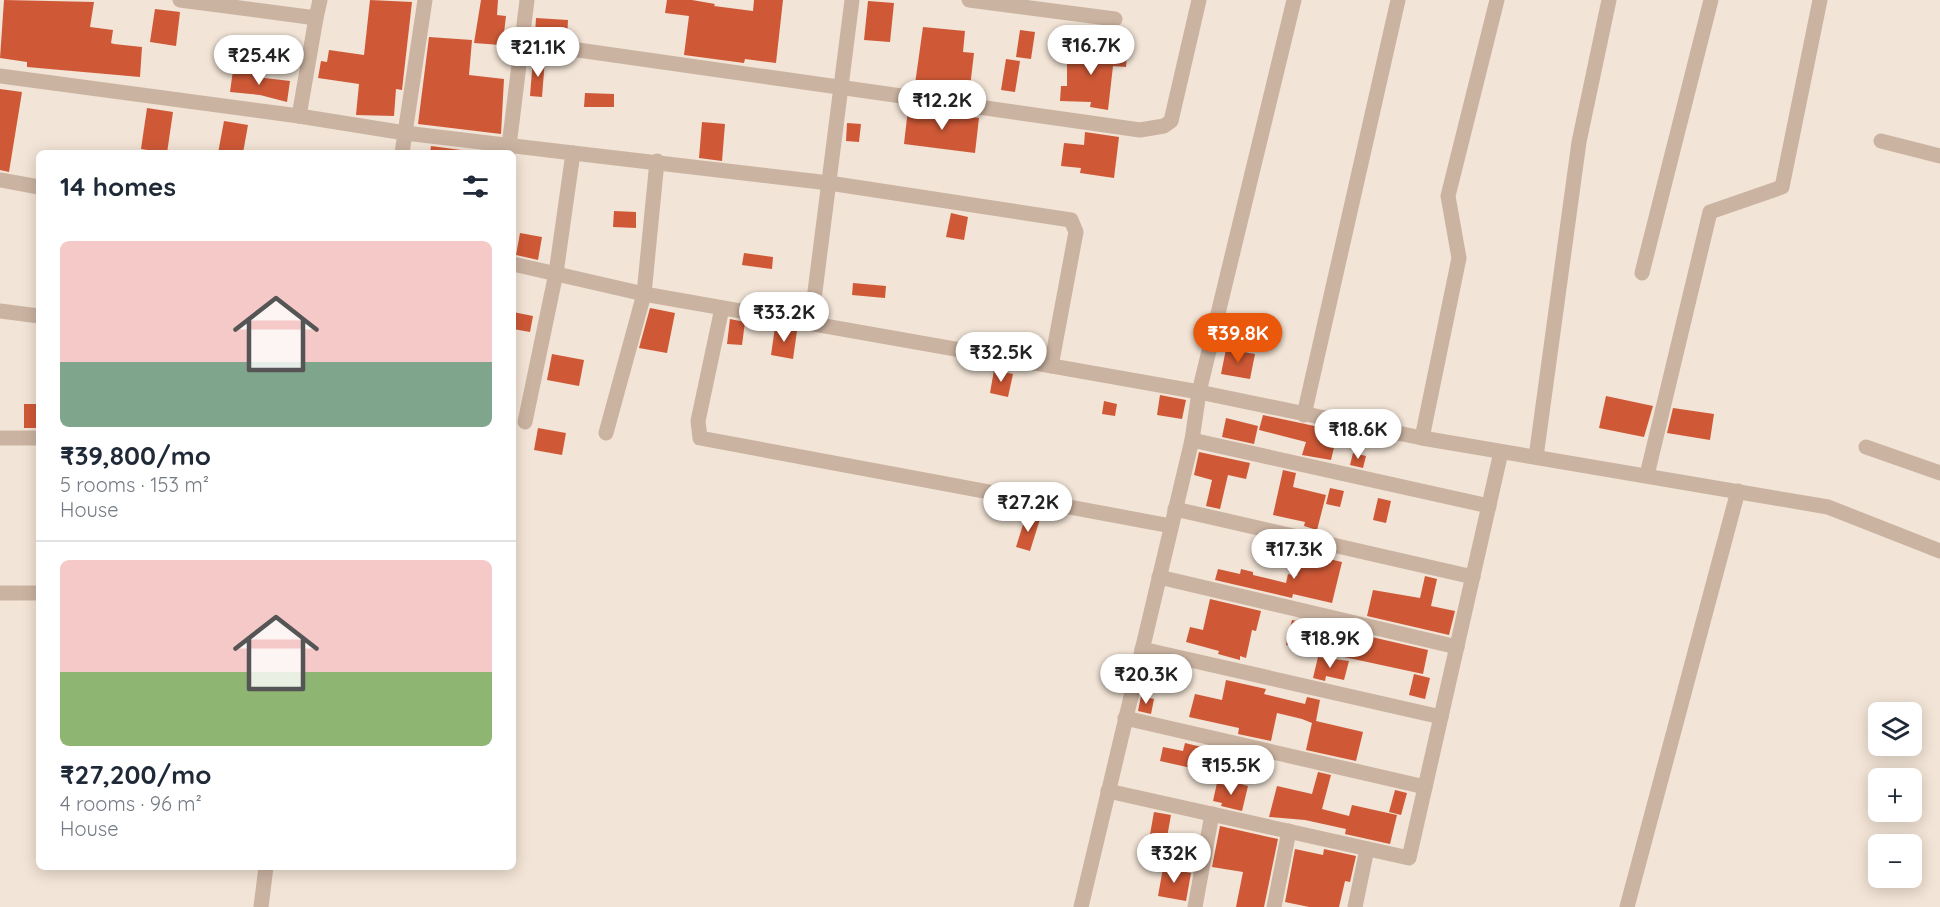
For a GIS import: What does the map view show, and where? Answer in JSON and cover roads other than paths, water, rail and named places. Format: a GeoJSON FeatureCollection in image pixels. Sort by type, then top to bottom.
{"type":"FeatureCollection","features":[{"type":"Feature","properties":{"kind":"street"},"geometry":{"type":"LineString","coordinates":[[180,0],[316,18]]}},
{"type":"Feature","properties":{"kind":"street"},"geometry":{"type":"LineString","coordinates":[[299,116],[320,0]]}},
{"type":"Feature","properties":{"kind":"street"},"geometry":{"type":"LineString","coordinates":[[402,150],[425,0]]}},
{"type":"Feature","properties":{"kind":"street"},"geometry":{"type":"LineString","coordinates":[[509,146],[527,0]]}},
{"type":"Feature","properties":{"kind":"street"},"geometry":{"type":"LineString","coordinates":[[812,323],[852,0]]}},
{"type":"Feature","properties":{"kind":"street"},"geometry":{"type":"LineString","coordinates":[[969,0],[1115,19]]}},
{"type":"Feature","properties":{"kind":"street"},"geometry":{"type":"LineString","coordinates":[[522,42],[1140,130],[1164,126],[1172,121],[1199,0]]}},
{"type":"Feature","properties":{"kind":"street"},"geometry":{"type":"LineString","coordinates":[[1081,907],[1192,440],[1199,392],[1294,0]]}},
{"type":"Feature","properties":{"kind":"street"},"geometry":{"type":"LineString","coordinates":[[1304,415],[1398,0]]}},
{"type":"Feature","properties":{"kind":"street"},"geometry":{"type":"LineString","coordinates":[[1422,438],[1459,258],[1448,196],[1497,0]]}},
{"type":"Feature","properties":{"kind":"street"},"geometry":{"type":"LineString","coordinates":[[1536,457],[1579,142],[1609,0]]}},
{"type":"Feature","properties":{"kind":"street"},"geometry":{"type":"LineString","coordinates":[[1642,273],[1711,0]]}},
{"type":"Feature","properties":{"kind":"street"},"geometry":{"type":"LineString","coordinates":[[1647,475],[1710,212],[1782,187],[1820,0]]}},
{"type":"Feature","properties":{"kind":"street"},"geometry":{"type":"LineString","coordinates":[[0,76],[299,116],[490,148],[509,146],[657,161],[829,183],[1066,218],[1074,222],[1075,238],[1051,366]]}},
{"type":"Feature","properties":{"kind":"street"},"geometry":{"type":"LineString","coordinates":[[1881,141],[1940,156]]}},
{"type":"Feature","properties":{"kind":"street"},"geometry":{"type":"LineString","coordinates":[[525,422],[556,273],[573,153]]}},
{"type":"Feature","properties":{"kind":"street"},"geometry":{"type":"LineString","coordinates":[[606,433],[644,294],[657,161]]}},
{"type":"Feature","properties":{"kind":"street"},"geometry":{"type":"LineString","coordinates":[[0,180],[36,186]]}},
{"type":"Feature","properties":{"kind":"street"},"geometry":{"type":"LineString","coordinates":[[516,265],[644,294],[1199,392],[1422,438],[1828,507],[1940,551]]}},
{"type":"Feature","properties":{"kind":"street"},"geometry":{"type":"LineString","coordinates":[[722,308],[698,421],[700,438],[1171,526]]}},
{"type":"Feature","properties":{"kind":"street"},"geometry":{"type":"LineString","coordinates":[[0,311],[36,316]]}},
{"type":"Feature","properties":{"kind":"street"},"geometry":{"type":"LineString","coordinates":[[0,438],[36,438]]}},
{"type":"Feature","properties":{"kind":"street"},"geometry":{"type":"LineString","coordinates":[[1192,440],[1489,506]]}},
{"type":"Feature","properties":{"kind":"street"},"geometry":{"type":"LineString","coordinates":[[1866,447],[1940,473]]}},
{"type":"Feature","properties":{"kind":"street"},"geometry":{"type":"LineString","coordinates":[[1108,791],[1409,858],[1501,452]]}},
{"type":"Feature","properties":{"kind":"street"},"geometry":{"type":"LineString","coordinates":[[1627,907],[1738,491]]}},
{"type":"Feature","properties":{"kind":"street"},"geometry":{"type":"LineString","coordinates":[[1175,509],[1473,577]]}},
{"type":"Feature","properties":{"kind":"street"},"geometry":{"type":"LineString","coordinates":[[1159,577],[1457,647]]}},
{"type":"Feature","properties":{"kind":"street"},"geometry":{"type":"LineString","coordinates":[[0,593],[36,593]]}},
{"type":"Feature","properties":{"kind":"street"},"geometry":{"type":"LineString","coordinates":[[1142,649],[1441,717]]}},
{"type":"Feature","properties":{"kind":"street"},"geometry":{"type":"LineString","coordinates":[[1125,718],[1425,788]]}},
{"type":"Feature","properties":{"kind":"street"},"geometry":{"type":"LineString","coordinates":[[1195,907],[1212,814]]}},
{"type":"Feature","properties":{"kind":"street"},"geometry":{"type":"LineString","coordinates":[[1274,907],[1289,831]]}},
{"type":"Feature","properties":{"kind":"street"},"geometry":{"type":"LineString","coordinates":[[1355,907],[1367,849]]}},
{"type":"Feature","properties":{"kind":"street"},"geometry":{"type":"LineString","coordinates":[[261,907],[266,870]]}}]}
